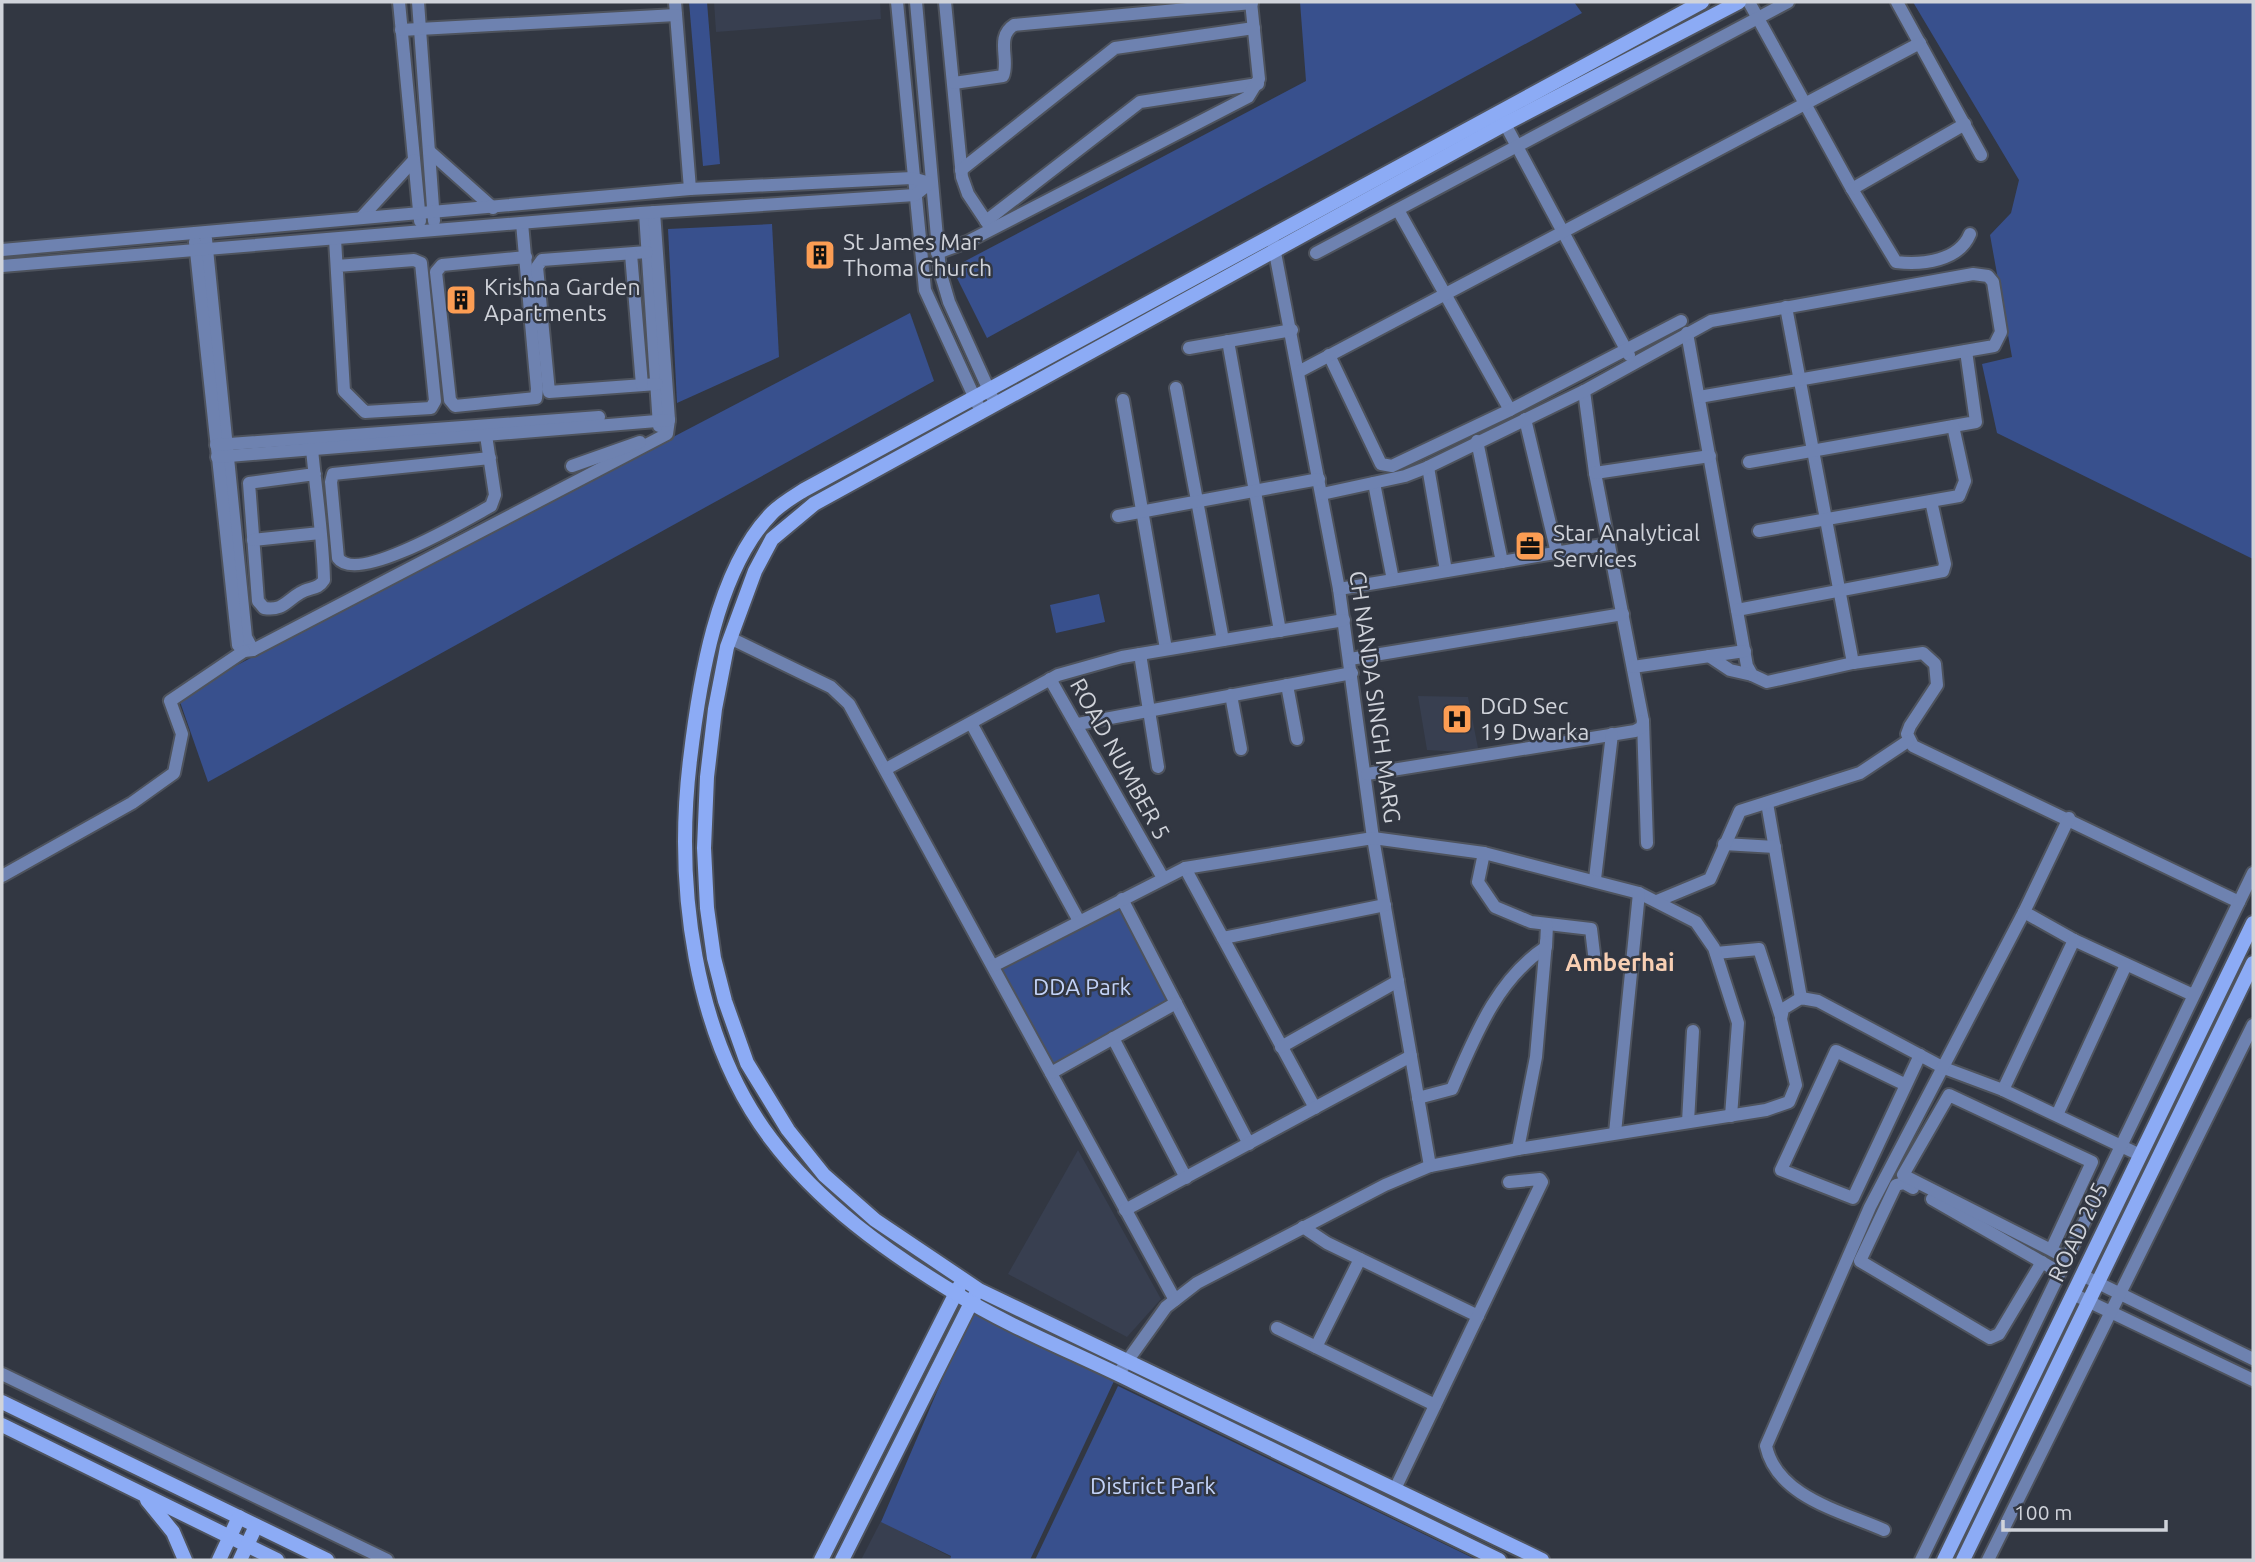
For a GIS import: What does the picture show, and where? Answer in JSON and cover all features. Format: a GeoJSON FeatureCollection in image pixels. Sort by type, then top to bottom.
{"type":"FeatureCollection","features":[{"type":"Feature","properties":{"kind":"street"},"geometry":{"type":"LineString","coordinates":[[399,2],[421,232]]}},
{"type":"Feature","properties":{"kind":"street"},"geometry":{"type":"LineString","coordinates":[[418,2],[435,231]]}},
{"type":"Feature","properties":{"kind":"street"},"geometry":{"type":"LineString","coordinates":[[675,2],[690,189]]}},
{"type":"Feature","properties":{"kind":"street"},"geometry":{"type":"LineString","coordinates":[[897,2],[912,178],[925,290],[982,412]]}},
{"type":"Feature","properties":{"kind":"street"},"geometry":{"type":"LineString","coordinates":[[916,2],[937,253],[948,302],[995,405]]}},
{"type":"Feature","properties":{"kind":"street"},"geometry":{"type":"LineString","coordinates":[[945,2],[961,170],[968,194],[988,224]]}},
{"type":"Feature","properties":{"kind":"street"},"geometry":{"type":"LineString","coordinates":[[1542,1560],[1128,1360],[975,1296],[956,1294],[864,1233],[810,1184],[769,1137],[731,1070],[706,1006],[698,972],[688,898],[685,846],[688,777],[710,640],[738,564],[757,532],[774,511],[804,490],[1702,2]]}},
{"type":"Feature","properties":{"kind":"street"},"geometry":{"type":"LineString","coordinates":[[1499,1560],[1118,1374],[975,1296],[963,1279],[875,1220],[824,1175],[788,1130],[747,1063],[725,1002],[714,958],[707,908],[704,848],[707,777],[722,670],[730,638],[754,571],[772,539],[814,504],[1505,124],[1739,2]]}},
{"type":"Feature","properties":{"kind":"street"},"geometry":{"type":"LineString","coordinates":[[1749,2],[1852,190],[1896,262],[1919,262],[1956,254],[1965,246],[1970,234]]}},
{"type":"Feature","properties":{"kind":"street"},"geometry":{"type":"LineString","coordinates":[[1316,253],[1788,2]]}},
{"type":"Feature","properties":{"kind":"street"},"geometry":{"type":"LineString","coordinates":[[1897,2],[1981,155]]}},
{"type":"Feature","properties":{"kind":"street"},"geometry":{"type":"LineString","coordinates":[[954,83],[1003,76],[1003,41],[1014,25],[1252,3],[1258,84],[1248,97],[988,224]]}},
{"type":"Feature","properties":{"kind":"street"},"geometry":{"type":"LineString","coordinates":[[401,30],[676,15]]}},
{"type":"Feature","properties":{"kind":"street"},"geometry":{"type":"LineString","coordinates":[[961,170],[1115,48],[1254,28]]}},
{"type":"Feature","properties":{"kind":"street"},"geometry":{"type":"LineString","coordinates":[[1300,371],[1920,43]]}},
{"type":"Feature","properties":{"kind":"street"},"geometry":{"type":"LineString","coordinates":[[937,253],[967,242],[1140,102],[1258,84]]}},
{"type":"Feature","properties":{"kind":"street"},"geometry":{"type":"LineString","coordinates":[[1546,86],[1552,100]]}},
{"type":"Feature","properties":{"kind":"street"},"geometry":{"type":"LineString","coordinates":[[1505,124],[1633,364]]}},
{"type":"Feature","properties":{"kind":"street"},"geometry":{"type":"LineString","coordinates":[[1852,190],[1965,124]]}},
{"type":"Feature","properties":{"kind":"street"},"geometry":{"type":"LineString","coordinates":[[429,150],[493,208]]}},
{"type":"Feature","properties":{"kind":"street"},"geometry":{"type":"LineString","coordinates":[[360,218],[414,160]]}},
{"type":"Feature","properties":{"kind":"street"},"geometry":{"type":"LineString","coordinates":[[2,250],[360,218],[434,214],[690,189],[912,178],[930,183]]}},
{"type":"Feature","properties":{"kind":"street"},"geometry":{"type":"LineString","coordinates":[[2,266],[649,213],[915,195],[930,183]]}},
{"type":"Feature","properties":{"kind":"street"},"geometry":{"type":"LineString","coordinates":[[1398,210],[1510,410]]}},
{"type":"Feature","properties":{"kind":"street"},"geometry":{"type":"LineString","coordinates":[[2,876],[132,803],[174,774],[182,734],[170,701],[248,650],[663,438],[669,430],[662,417],[657,384],[647,252],[649,213]]}},
{"type":"Feature","properties":{"kind":"street"},"geometry":{"type":"LineString","coordinates":[[572,466],[657,436],[662,417],[649,213]]}},
{"type":"Feature","properties":{"kind":"street"},"geometry":{"type":"LineString","coordinates":[[522,223],[538,421]]}},
{"type":"Feature","properties":{"kind":"street"},"geometry":{"type":"LineString","coordinates":[[200,232],[221,450],[248,650]]}},
{"type":"Feature","properties":{"kind":"street","name":"CH NANDA SINGH MARG"},"geometry":{"type":"LineString","coordinates":[[1271,234],[1300,371],[1339,589],[1367,774],[1373,838],[1430,1166]]}},
{"type":"Feature","properties":{"kind":"street"},"geometry":{"type":"LineString","coordinates":[[335,239],[344,391],[365,412],[431,408],[435,401],[421,263],[414,260],[337,267]]}},
{"type":"Feature","properties":{"kind":"street"},"geometry":{"type":"LineString","coordinates":[[647,252],[542,260],[537,267],[539,294],[549,392],[657,384]]}},
{"type":"Feature","properties":{"kind":"street"},"geometry":{"type":"LineString","coordinates":[[631,254],[642,385]]}},
{"type":"Feature","properties":{"kind":"street"},"geometry":{"type":"LineString","coordinates":[[526,257],[442,265],[436,272],[452,404],[473,405],[536,398]]}},
{"type":"Feature","properties":{"kind":"street"},"geometry":{"type":"LineString","coordinates":[[1322,494],[1374,483],[1428,467],[1584,391],[1711,321],[1982,274],[1993,282],[2001,332],[1994,346],[1699,397]]}},
{"type":"Feature","properties":{"kind":"street"},"geometry":{"type":"LineString","coordinates":[[1786,307],[1837,591],[1853,663]]}},
{"type":"Feature","properties":{"kind":"street"},"geometry":{"type":"LineString","coordinates":[[1329,355],[1381,464],[1386,466],[1510,410],[1681,321]]}},
{"type":"Feature","properties":{"kind":"street"},"geometry":{"type":"LineString","coordinates":[[1189,348],[1292,330]]}},
{"type":"Feature","properties":{"kind":"street"},"geometry":{"type":"LineString","coordinates":[[1688,333],[1737,610],[1752,675]]}},
{"type":"Feature","properties":{"kind":"street"},"geometry":{"type":"LineString","coordinates":[[1227,341],[1280,631]]}},
{"type":"Feature","properties":{"kind":"street"},"geometry":{"type":"LineString","coordinates":[[1749,462],[1972,423],[1977,418],[1966,351]]}},
{"type":"Feature","properties":{"kind":"street"},"geometry":{"type":"LineString","coordinates":[[1175,388],[1223,640]]}},
{"type":"Feature","properties":{"kind":"street"},"geometry":{"type":"LineString","coordinates":[[1584,391],[1595,473],[1643,721],[1647,843]]}},
{"type":"Feature","properties":{"kind":"street"},"geometry":{"type":"LineString","coordinates":[[1123,400],[1166,649]]}},
{"type":"Feature","properties":{"kind":"street"},"geometry":{"type":"LineString","coordinates":[[221,450],[538,421],[662,417]]}},
{"type":"Feature","properties":{"kind":"street"},"geometry":{"type":"LineString","coordinates":[[221,450],[312,449],[662,417]]}},
{"type":"Feature","properties":{"kind":"street"},"geometry":{"type":"LineString","coordinates":[[1525,419],[1557,552]]}},
{"type":"Feature","properties":{"kind":"street"},"geometry":{"type":"LineString","coordinates":[[1759,531],[1955,498],[1964,488],[1954,426]]}},
{"type":"Feature","properties":{"kind":"street"},"geometry":{"type":"LineString","coordinates":[[486,435],[490,458],[495,495],[491,506],[389,559],[347,563],[338,558],[331,482],[333,474],[490,458]]}},
{"type":"Feature","properties":{"kind":"street"},"geometry":{"type":"LineString","coordinates":[[1477,441],[1502,562]]}},
{"type":"Feature","properties":{"kind":"street"},"geometry":{"type":"LineString","coordinates":[[312,449],[315,474],[320,533],[322,584],[300,593],[284,607],[272,609],[261,606],[258,601],[249,483],[315,474]]}},
{"type":"Feature","properties":{"kind":"street"},"geometry":{"type":"LineString","coordinates":[[1595,473],[1710,456]]}},
{"type":"Feature","properties":{"kind":"street"},"geometry":{"type":"LineString","coordinates":[[1428,467],[1447,571]]}},
{"type":"Feature","properties":{"kind":"street"},"geometry":{"type":"LineString","coordinates":[[1118,516],[1319,479]]}},
{"type":"Feature","properties":{"kind":"street"},"geometry":{"type":"LineString","coordinates":[[1374,483],[1393,580]]}},
{"type":"Feature","properties":{"kind":"street"},"geometry":{"type":"LineString","coordinates":[[1737,610],[1942,571],[1945,564],[1931,501]]}},
{"type":"Feature","properties":{"kind":"street"},"geometry":{"type":"LineString","coordinates":[[253,540],[320,533]]}},
{"type":"Feature","properties":{"kind":"street"},"geometry":{"type":"LineString","coordinates":[[1339,589],[1609,544]]}},
{"type":"Feature","properties":{"kind":"street"},"geometry":{"type":"LineString","coordinates":[[1350,659],[1623,614]]}},
{"type":"Feature","properties":{"kind":"street"},"geometry":{"type":"LineString","coordinates":[[1051,679],[1140,654],[1344,620]]}},
{"type":"Feature","properties":{"kind":"street"},"geometry":{"type":"LineString","coordinates":[[730,638],[842,695],[886,769],[1175,1300]]}},
{"type":"Feature","properties":{"kind":"street"},"geometry":{"type":"LineString","coordinates":[[1633,667],[1745,651]]}},
{"type":"Feature","properties":{"kind":"street"},"geometry":{"type":"LineString","coordinates":[[1657,901],[1710,878],[1737,814],[1860,773],[1908,741],[1910,726],[1937,685],[1935,664],[1923,653],[1853,663],[1767,682],[1730,670],[1709,656]]}},
{"type":"Feature","properties":{"kind":"street"},"geometry":{"type":"LineString","coordinates":[[1140,654],[1158,767]]}},
{"type":"Feature","properties":{"kind":"street"},"geometry":{"type":"LineString","coordinates":[[704,667],[722,670]]}},
{"type":"Feature","properties":{"kind":"street"},"geometry":{"type":"LineString","coordinates":[[1078,724],[1352,673]]}},
{"type":"Feature","properties":{"kind":"street","name":"ROAD NUMBER 5"},"geometry":{"type":"LineString","coordinates":[[886,769],[1051,679],[1163,878]]}},
{"type":"Feature","properties":{"kind":"street"},"geometry":{"type":"LineString","coordinates":[[1287,685],[1297,739]]}},
{"type":"Feature","properties":{"kind":"street"},"geometry":{"type":"LineString","coordinates":[[1231,695],[1241,749]]}},
{"type":"Feature","properties":{"kind":"street"},"geometry":{"type":"LineString","coordinates":[[1367,774],[1639,729],[1643,721]]}},
{"type":"Feature","properties":{"kind":"street"},"geometry":{"type":"LineString","coordinates":[[971,723],[1079,921]]}},
{"type":"Feature","properties":{"kind":"street"},"geometry":{"type":"LineString","coordinates":[[1595,880],[1612,734]]}},
{"type":"Feature","properties":{"kind":"street"},"geometry":{"type":"LineString","coordinates":[[1908,741],[1913,746],[2069,818],[2239,902]]}},
{"type":"Feature","properties":{"kind":"street"},"geometry":{"type":"LineString","coordinates":[[1767,803],[1801,998]]}},
{"type":"Feature","properties":{"kind":"street"},"geometry":{"type":"LineString","coordinates":[[1884,1530],[1797,1491],[1777,1474],[1770,1462],[1766,1446],[1870,1207],[2024,912],[2069,818]]}},
{"type":"Feature","properties":{"kind":"street"},"geometry":{"type":"LineString","coordinates":[[993,966],[1185,868],[1373,838],[1484,853],[1639,893],[1696,922],[1706,933],[1716,953],[1738,1023],[1731,1116]]}},
{"type":"Feature","properties":{"kind":"street"},"geometry":{"type":"LineString","coordinates":[[1724,844],[1775,847]]}},
{"type":"Feature","properties":{"kind":"street"},"geometry":{"type":"LineString","coordinates":[[1484,853],[1478,882],[1494,907],[1531,922],[1591,929],[1594,954]]}},
{"type":"Feature","properties":{"kind":"street"},"geometry":{"type":"LineString","coordinates":[[1185,868],[1315,1108]]}},
{"type":"Feature","properties":{"kind":"street"},"geometry":{"type":"LineString","coordinates":[[1921,1560],[2253,873]]}},
{"type":"Feature","properties":{"kind":"street"},"geometry":{"type":"LineString","coordinates":[[1615,1133],[1639,893]]}},
{"type":"Feature","properties":{"kind":"street"},"geometry":{"type":"LineString","coordinates":[[1122,899],[1249,1144]]}},
{"type":"Feature","properties":{"kind":"street"},"geometry":{"type":"LineString","coordinates":[[1223,938],[1385,905]]}},
{"type":"Feature","properties":{"kind":"street"},"geometry":{"type":"LineString","coordinates":[[2024,912],[2074,940],[2193,995]]}},
{"type":"Feature","properties":{"kind":"street","name":"ROAD 205"},"geometry":{"type":"LineString","coordinates":[[1944,1560],[2253,923]]}},
{"type":"Feature","properties":{"kind":"street"},"geometry":{"type":"LineString","coordinates":[[1518,1149],[1536,1057],[1547,925]]}},
{"type":"Feature","properties":{"kind":"street"},"geometry":{"type":"LineString","coordinates":[[2003,1090],[2074,940]]}},
{"type":"Feature","properties":{"kind":"street"},"geometry":{"type":"LineString","coordinates":[[1418,1098],[1452,1089],[1477,1031],[1506,985],[1523,962],[1546,947],[1546,942]]}},
{"type":"Feature","properties":{"kind":"street"},"geometry":{"type":"LineString","coordinates":[[1118,1374],[1166,1307],[1197,1283],[1385,1185],[1430,1166],[1782,1106],[1793,1097],[1795,1072],[1782,1017],[1759,949],[1716,953]]}},
{"type":"Feature","properties":{"kind":"street","name":"ROAD 205"},"geometry":{"type":"LineString","coordinates":[[1963,1560],[2253,962]]}},
{"type":"Feature","properties":{"kind":"street"},"geometry":{"type":"LineString","coordinates":[[2057,1115],[2126,965]]}},
{"type":"Feature","properties":{"kind":"street"},"geometry":{"type":"LineString","coordinates":[[1282,1047],[1398,981]]}},
{"type":"Feature","properties":{"kind":"street"},"geometry":{"type":"LineString","coordinates":[[1782,1017],[1783,1009],[1801,998],[1818,1001],[1944,1068],[2003,1090],[2140,1155]]}},
{"type":"Feature","properties":{"kind":"street"},"geometry":{"type":"LineString","coordinates":[[1051,1073],[1176,1003]]}},
{"type":"Feature","properties":{"kind":"street"},"geometry":{"type":"LineString","coordinates":[[1988,1560],[2109,1310],[2253,1025]]}},
{"type":"Feature","properties":{"kind":"street"},"geometry":{"type":"LineString","coordinates":[[1688,1122],[1693,1031]]}},
{"type":"Feature","properties":{"kind":"street"},"geometry":{"type":"LineString","coordinates":[[1113,1038],[1186,1178]]}},
{"type":"Feature","properties":{"kind":"street"},"geometry":{"type":"LineString","coordinates":[[1906,1085],[1836,1051],[1781,1170],[1853,1198],[1906,1085],[1920,1055]]}},
{"type":"Feature","properties":{"kind":"street"},"geometry":{"type":"LineString","coordinates":[[1125,1210],[1411,1056]]}},
{"type":"Feature","properties":{"kind":"street"},"geometry":{"type":"LineString","coordinates":[[2051,1250],[2092,1162],[1949,1095],[1903,1175],[2066,1258]]}},
{"type":"Feature","properties":{"kind":"street"},"geometry":{"type":"LineString","coordinates":[[1395,1489],[1542,1182],[1540,1179],[1509,1182]]}},
{"type":"Feature","properties":{"kind":"street"},"geometry":{"type":"LineString","coordinates":[[2042,1262],[1999,1334],[1990,1338],[1860,1261],[1896,1185],[1904,1183],[2042,1262],[2059,1272]]}},
{"type":"Feature","properties":{"kind":"street"},"geometry":{"type":"LineString","coordinates":[[1303,1227],[1360,1259],[1478,1315]]}},
{"type":"Feature","properties":{"kind":"street"},"geometry":{"type":"LineString","coordinates":[[1316,1347],[1360,1259]]}},
{"type":"Feature","properties":{"kind":"street"},"geometry":{"type":"LineString","coordinates":[[2082,1275],[2253,1359]]}},
{"type":"Feature","properties":{"kind":"street"},"geometry":{"type":"LineString","coordinates":[[821,1560],[963,1279]]}},
{"type":"Feature","properties":{"kind":"street"},"geometry":{"type":"LineString","coordinates":[[2073,1294],[2253,1380]]}},
{"type":"Feature","properties":{"kind":"street"},"geometry":{"type":"LineString","coordinates":[[842,1560],[975,1296]]}},
{"type":"Feature","properties":{"kind":"street"},"geometry":{"type":"LineString","coordinates":[[1277,1328],[1436,1405]]}},
{"type":"Feature","properties":{"kind":"street"},"geometry":{"type":"LineString","coordinates":[[2,1374],[387,1560]]}},
{"type":"Feature","properties":{"kind":"street"},"geometry":{"type":"LineString","coordinates":[[2,1402],[327,1560]]}},
{"type":"Feature","properties":{"kind":"street"},"geometry":{"type":"LineString","coordinates":[[2,1425],[277,1560]]}},
{"type":"Feature","properties":{"kind":"street"},"geometry":{"type":"LineString","coordinates":[[143,1495],[173,1532],[185,1560]]}},
{"type":"Feature","properties":{"kind":"street"},"geometry":{"type":"LineString","coordinates":[[219,1560],[239,1517]]}},
{"type":"Feature","properties":{"kind":"street"},"geometry":{"type":"LineString","coordinates":[[240,1560],[256,1526]]}},
{"type":"Feature","properties":{"kind":"shaded area"},"geometry":{"type":"Polygon","coordinates":[[[714,2],[880,2],[881,19],[716,32],[714,2]]]}},
{"type":"Feature","properties":{"kind":"shaded area"},"geometry":{"type":"Polygon","coordinates":[[[1418,696],[1468,697],[1479,753],[1427,750],[1418,696]]]}},
{"type":"Feature","properties":{"kind":"shaded area"},"geometry":{"type":"Polygon","coordinates":[[[1078,1150],[1161,1299],[1127,1337],[1008,1274],[1078,1150]]]}},
{"type":"Feature","properties":{"kind":"shaded area"},"geometry":{"type":"Polygon","coordinates":[[[881,1521],[951,1557],[949,1560],[861,1560],[881,1521]]]}},
{"type":"Feature","properties":{"kind":"green space"},"geometry":{"type":"Polygon","coordinates":[[[689,2],[707,2],[720,164],[703,166],[689,2]]]}},
{"type":"Feature","properties":{"kind":"green space"},"geometry":{"type":"Polygon","coordinates":[[[1300,2],[1574,2],[1582,13],[987,338],[952,268],[1306,81],[1300,2]]]}},
{"type":"Feature","properties":{"kind":"green space"},"geometry":{"type":"Polygon","coordinates":[[[1913,2],[2253,2],[2253,559],[1997,433],[1982,364],[2012,357],[1990,235],[2011,213],[2019,180],[1913,2]]]}},
{"type":"Feature","properties":{"kind":"green space"},"geometry":{"type":"Polygon","coordinates":[[[772,224],[779,357],[677,403],[668,229],[772,224]]]}},
{"type":"Feature","properties":{"kind":"green space"},"geometry":{"type":"Polygon","coordinates":[[[910,313],[934,381],[208,782],[178,696],[910,313]]]}},
{"type":"Feature","properties":{"kind":"green space"},"geometry":{"type":"Polygon","coordinates":[[[1099,594],[1105,622],[1056,633],[1050,605],[1099,594]]]}},
{"type":"Feature","properties":{"kind":"green space","name":"DDA Park"},"geometry":{"type":"Polygon","coordinates":[[[1120,900],[1172,1002],[1057,1069],[997,967],[1120,900]]]}},
{"type":"Feature","properties":{"kind":"green space"},"geometry":{"type":"Polygon","coordinates":[[[973,1308],[1115,1379],[1030,1560],[950,1560],[951,1556],[881,1522],[973,1308]]]}},
{"type":"Feature","properties":{"kind":"green space","name":"District Park"},"geometry":{"type":"Polygon","coordinates":[[[1118,1386],[1477,1560],[1035,1560],[1118,1386]]]}},
{"type":"Feature","properties":{"kind":"place","name":"St James Mar Thoma Church"},"geometry":{"type":"Point","coordinates":[820,255]}},
{"type":"Feature","properties":{"kind":"place","name":"Krishna Garden Apartments"},"geometry":{"type":"Point","coordinates":[461,300]}},
{"type":"Feature","properties":{"kind":"place","name":"Star Analytical Services"},"geometry":{"type":"Point","coordinates":[1530,546]}},
{"type":"Feature","properties":{"kind":"place","name":"DGD Sec 19 Dwarka"},"geometry":{"type":"Point","coordinates":[1457,719]}},
{"type":"Feature","properties":{"kind":"district","name":"Amberhai"},"geometry":{"type":"Point","coordinates":[1620,963]}}]}
